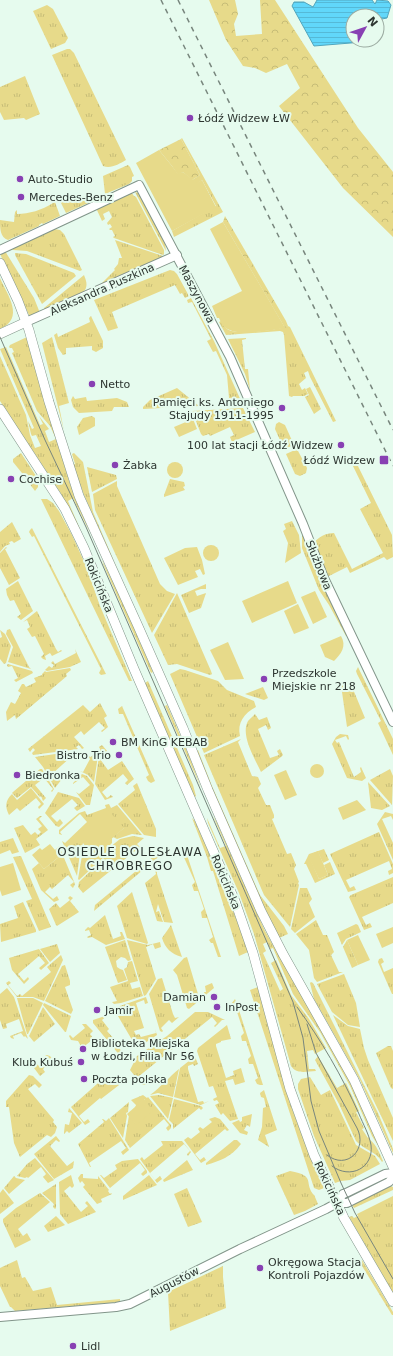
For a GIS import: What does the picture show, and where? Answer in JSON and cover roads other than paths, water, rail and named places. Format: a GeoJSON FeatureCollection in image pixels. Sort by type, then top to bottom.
{"type":"FeatureCollection","features":[{"type":"Feature","properties":{"kind":"main road","name":"Rokicińska"},"geometry":{"type":"LineString","coordinates":[[0,263],[26,322],[38,357],[49,402],[79,496],[164,685],[264,918],[354,1080],[393,1167]]}},
{"type":"Feature","properties":{"kind":"main road"},"geometry":{"type":"LineString","coordinates":[[0,334],[26,322]]}},
{"type":"Feature","properties":{"kind":"main road","name":"Rokicińska"},"geometry":{"type":"LineString","coordinates":[[0,409],[65,509],[91,565],[237,908],[253,952],[295,1103],[314,1155],[336,1203],[393,1302]]}},
{"type":"Feature","properties":{"kind":"street","name":"Maszynowa"},"geometry":{"type":"LineString","coordinates":[[0,250],[139,185],[225,348],[251,405]]}},
{"type":"Feature","properties":{"kind":"street","name":"Aleksandra Puszkina"},"geometry":{"type":"LineString","coordinates":[[26,322],[177,255]]}},
{"type":"Feature","properties":{"kind":"street","name":"Służbowa"},"geometry":{"type":"LineString","coordinates":[[251,405],[304,524],[324,578],[393,722]]}},
{"type":"Feature","properties":{"kind":"street","name":"Augustów"},"geometry":{"type":"LineString","coordinates":[[336,1203],[343,1194],[385,1174],[393,1173]]}},
{"type":"Feature","properties":{"kind":"street","name":"Augustów"},"geometry":{"type":"LineString","coordinates":[[0,1317],[116,1307],[130,1304],[336,1203],[347,1203],[389,1182],[393,1177]]}},
{"type":"Feature","properties":{"kind":"water"},"geometry":{"type":"Polygon","coordinates":[[[317,0],[372,0],[375,4],[377,0],[388,1],[391,5],[387,18],[385,18],[385,8],[345,8],[345,43],[314,46],[292,6],[294,2],[304,2],[313,7],[317,0]]]}},
{"type":"Feature","properties":{"kind":"tram line"},"geometry":{"type":"LineString","coordinates":[[0,337],[45,440],[86,527],[293,1002],[303,1038],[311,1101],[319,1131],[355,1213],[393,1279]]}},
{"type":"Feature","properties":{"kind":"tram line"},"geometry":{"type":"LineString","coordinates":[[297,1007],[323,1045],[338,1072],[359,1114],[371,1145],[369,1160],[359,1169],[353,1172],[346,1172],[332,1166]]}},
{"type":"Feature","properties":{"kind":"tram line"},"geometry":{"type":"LineString","coordinates":[[307,1024],[316,1053],[360,1136],[358,1150],[348,1159],[334,1159],[327,1155]]}},
{"type":"Feature","properties":{"kind":"railway"},"geometry":{"type":"LineString","coordinates":[[161,0],[393,466]]}},
{"type":"Feature","properties":{"kind":"railway"},"geometry":{"type":"LineString","coordinates":[[178,0],[393,430]]}},
{"type":"Feature","properties":{"kind":"place","name":"Łódź Widzew ŁW"},"geometry":{"type":"Point","coordinates":[190,118]}},
{"type":"Feature","properties":{"kind":"place","name":"Auto-Studio"},"geometry":{"type":"Point","coordinates":[20,179]}},
{"type":"Feature","properties":{"kind":"place","name":"Mercedes-Benz"},"geometry":{"type":"Point","coordinates":[21,197]}},
{"type":"Feature","properties":{"kind":"place","name":"Netto"},"geometry":{"type":"Point","coordinates":[92,384]}},
{"type":"Feature","properties":{"kind":"place","name":"Pamięci ks. Antoniego Stajudy 1911-1995"},"geometry":{"type":"Point","coordinates":[282,408]}},
{"type":"Feature","properties":{"kind":"place","name":"100 lat stacji Łódź Widzew"},"geometry":{"type":"Point","coordinates":[341,445]}},
{"type":"Feature","properties":{"kind":"place","name":"Łódź Widzew"},"geometry":{"type":"Point","coordinates":[384,460]}},
{"type":"Feature","properties":{"kind":"place","name":"Żabka"},"geometry":{"type":"Point","coordinates":[115,465]}},
{"type":"Feature","properties":{"kind":"place","name":"Cochise"},"geometry":{"type":"Point","coordinates":[11,479]}},
{"type":"Feature","properties":{"kind":"place","name":"Przedszkole Miejskie nr 218"},"geometry":{"type":"Point","coordinates":[264,679]}},
{"type":"Feature","properties":{"kind":"place","name":"BM KinG KEBAB"},"geometry":{"type":"Point","coordinates":[113,742]}},
{"type":"Feature","properties":{"kind":"place","name":"Bistro Trio"},"geometry":{"type":"Point","coordinates":[119,755]}},
{"type":"Feature","properties":{"kind":"place","name":"Biedronka"},"geometry":{"type":"Point","coordinates":[17,775]}},
{"type":"Feature","properties":{"kind":"place","name":"Damian"},"geometry":{"type":"Point","coordinates":[214,997]}},
{"type":"Feature","properties":{"kind":"place","name":"InPost"},"geometry":{"type":"Point","coordinates":[217,1007]}},
{"type":"Feature","properties":{"kind":"place","name":"Jamir"},"geometry":{"type":"Point","coordinates":[97,1010]}},
{"type":"Feature","properties":{"kind":"place","name":"Biblioteka Miejska w Łodzi, Filia Nr 56"},"geometry":{"type":"Point","coordinates":[83,1049]}},
{"type":"Feature","properties":{"kind":"place","name":"Klub Kubuś"},"geometry":{"type":"Point","coordinates":[81,1062]}},
{"type":"Feature","properties":{"kind":"place","name":"Poczta polska"},"geometry":{"type":"Point","coordinates":[84,1079]}},
{"type":"Feature","properties":{"kind":"place","name":"Okręgowa Stacja Kontroli Pojazdów"},"geometry":{"type":"Point","coordinates":[260,1268]}},
{"type":"Feature","properties":{"kind":"place","name":"Lidl"},"geometry":{"type":"Point","coordinates":[73,1346]}},
{"type":"Feature","properties":{"kind":"district","name":"OSIEDLE BOLESŁAWA CHROBREGO"},"geometry":{"type":"Point","coordinates":[130,859]}}]}
